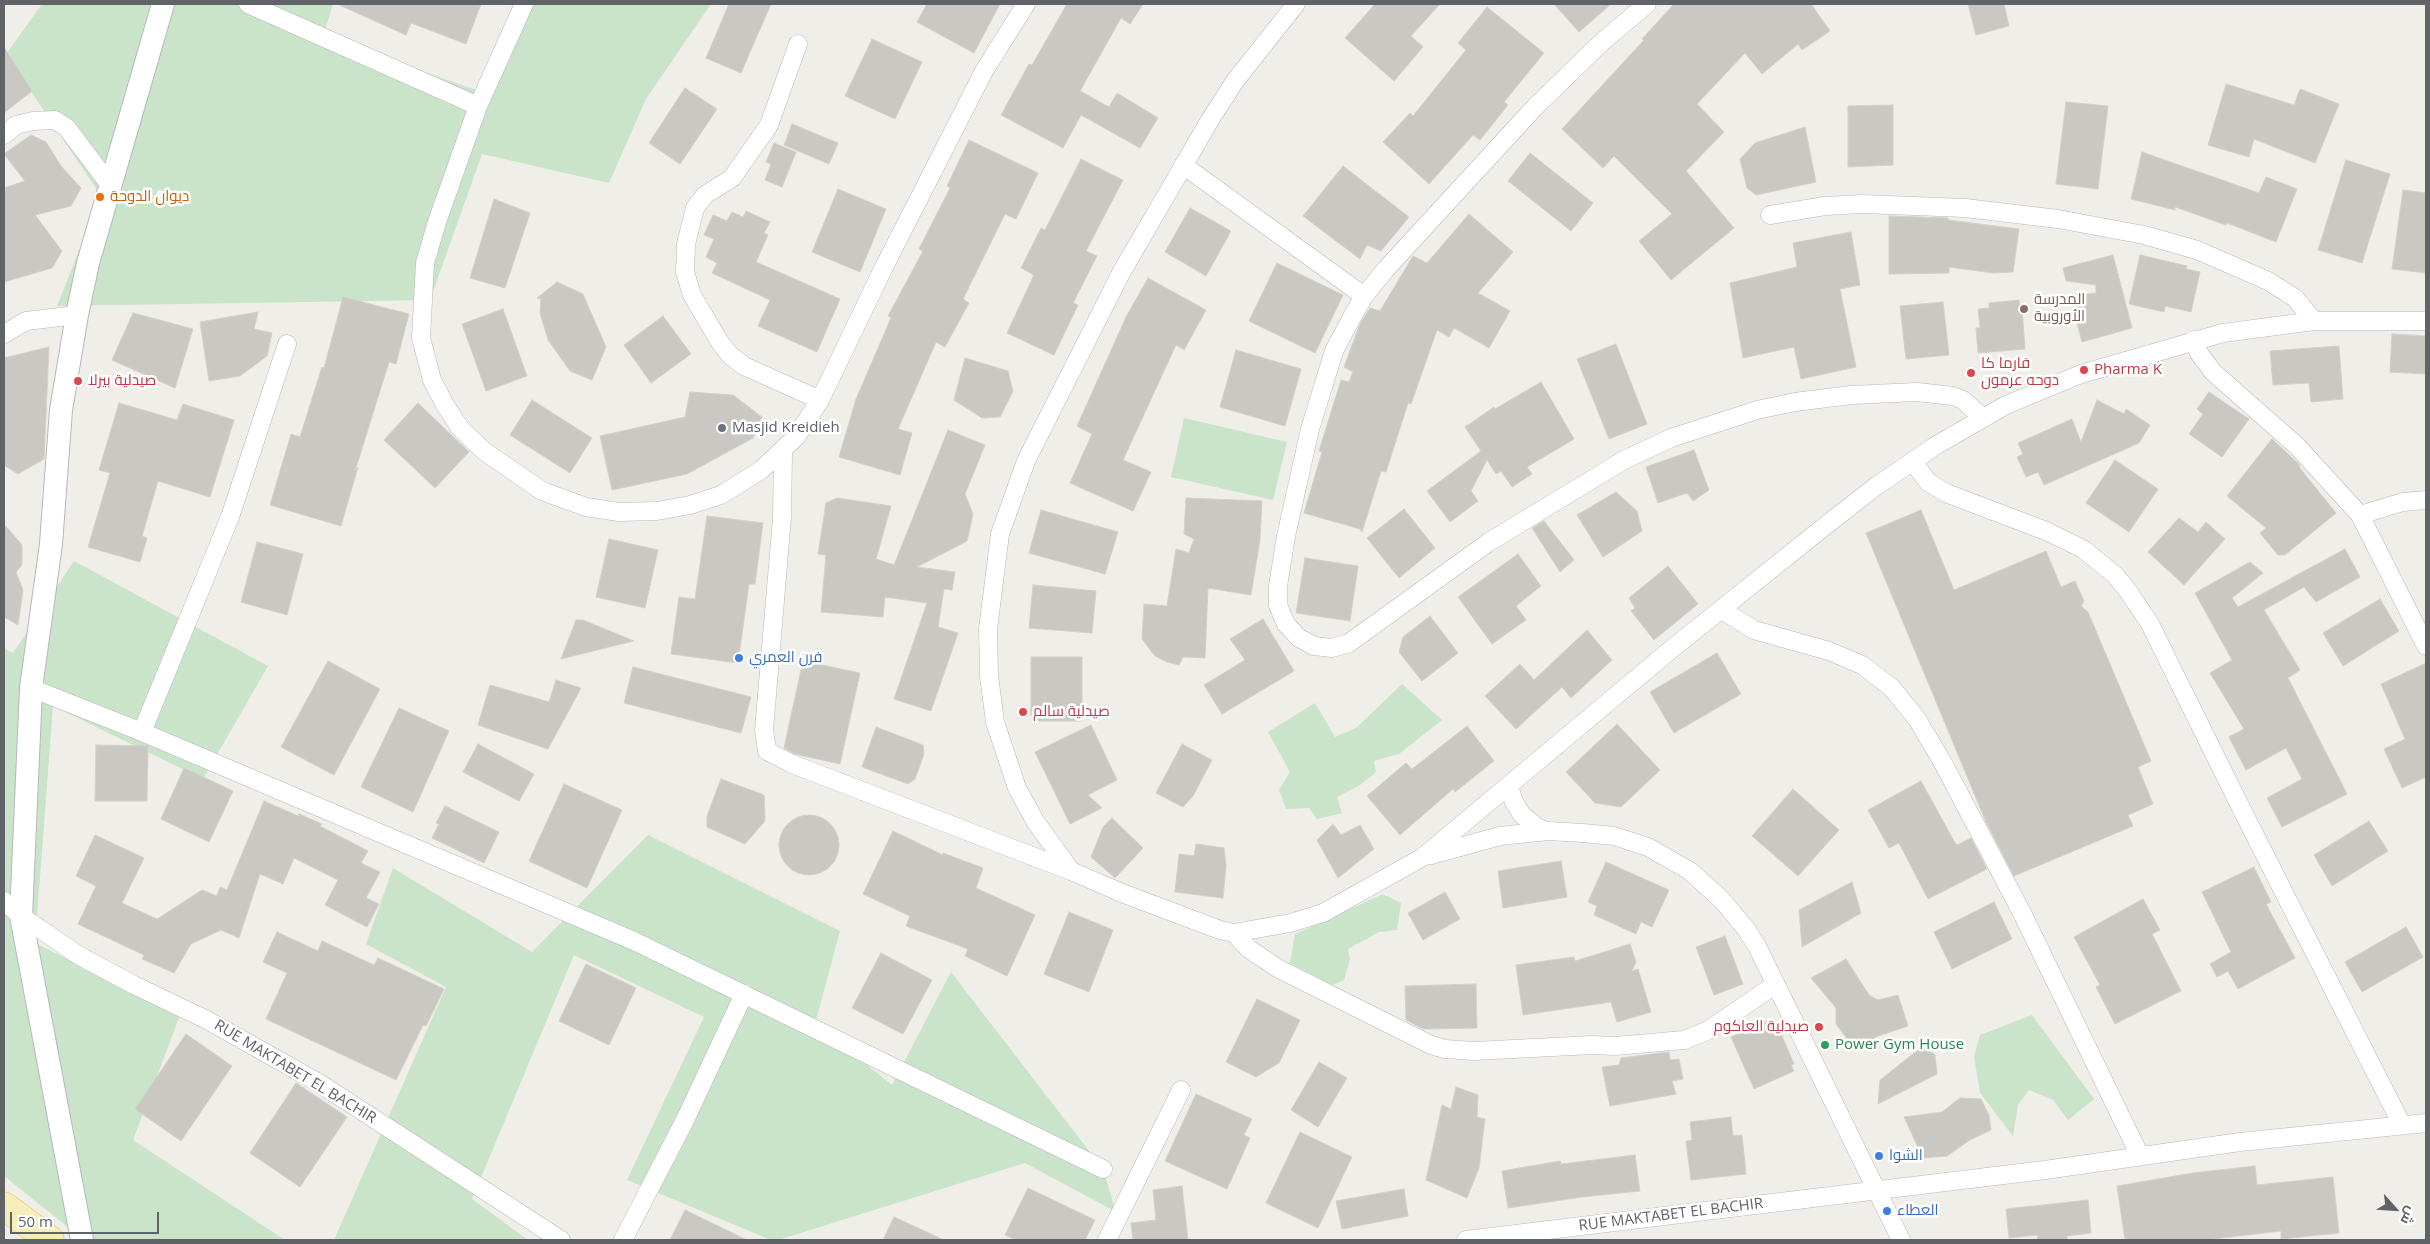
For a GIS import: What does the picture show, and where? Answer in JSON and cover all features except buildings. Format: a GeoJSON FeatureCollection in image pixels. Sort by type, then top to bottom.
{"type":"FeatureCollection","features":[{"type":"Feature","properties":{"kind":"main road"},"geometry":{"type":"LineString","coordinates":[[4,1206],[50,1240]]}},
{"type":"Feature","properties":{"kind":"street"},"geometry":{"type":"LineString","coordinates":[[82,1240],[21,916],[30,688],[51,544],[62,410],[77,315],[88,263],[162,4]]}},
{"type":"Feature","properties":{"kind":"street"},"geometry":{"type":"LineString","coordinates":[[248,4],[478,106]]}},
{"type":"Feature","properties":{"kind":"street"},"geometry":{"type":"LineString","coordinates":[[524,4],[478,106],[437,222],[426,263],[422,293],[421,338],[432,380],[460,428],[484,451],[542,491],[586,507],[619,512],[657,511],[690,505],[721,495],[761,470],[783,452],[796,437],[820,400],[884,267],[984,71],[1026,4]]}},
{"type":"Feature","properties":{"kind":"street"},"geometry":{"type":"LineString","coordinates":[[1071,871],[1035,821],[1017,788],[995,722],[988,630],[1000,534],[1013,493],[1034,444],[1117,280],[1184,165],[1236,82],[1296,4]]}},
{"type":"Feature","properties":{"kind":"street"},"geometry":{"type":"LineString","coordinates":[[1646,4],[1603,41],[1542,100],[1364,296],[1334,351],[1310,429],[1286,536],[1278,586],[1278,605],[1286,624],[1299,638],[1314,646],[1332,648],[1349,643],[1482,547],[1530,516],[1624,460],[1671,438],[1717,422],[1795,402],[1891,392],[1939,393],[1953,396],[1963,400],[1982,417]]}},
{"type":"Feature","properties":{"kind":"street"},"geometry":{"type":"LineString","coordinates":[[798,44],[769,125],[732,178],[705,194],[695,208],[686,244],[685,272],[692,295],[721,344],[731,356],[744,366],[820,400]]}},
{"type":"Feature","properties":{"kind":"street"},"geometry":{"type":"LineString","coordinates":[[4,135],[16,125],[44,119],[55,120],[67,128],[110,185]]}},
{"type":"Feature","properties":{"kind":"street"},"geometry":{"type":"LineString","coordinates":[[1184,165],[1364,296]]}},
{"type":"Feature","properties":{"kind":"street"},"geometry":{"type":"LineString","coordinates":[[1770,215],[1824,206],[1863,204],[1965,208],[2058,219],[2137,234],[2197,250],[2254,273],[2295,298],[2314,321]]}},
{"type":"Feature","properties":{"kind":"street"},"geometry":{"type":"LineString","coordinates":[[4,334],[26,321],[77,315]]}},
{"type":"Feature","properties":{"kind":"street"},"geometry":{"type":"LineString","coordinates":[[783,452],[782,518],[764,730],[767,751],[792,764],[1071,871],[1122,894],[1220,930],[1234,933],[1290,923],[1323,914],[1423,857],[1825,526],[1875,487],[1982,417],[2054,384],[2194,340],[2245,328],[2314,321],[2426,320]]}},
{"type":"Feature","properties":{"kind":"street"},"geometry":{"type":"LineString","coordinates":[[2194,340],[2199,354],[2213,372],[2296,446],[2360,515],[2426,646]]}},
{"type":"Feature","properties":{"kind":"street"},"geometry":{"type":"LineString","coordinates":[[142,732],[230,517],[287,344]]}},
{"type":"Feature","properties":{"kind":"street"},"geometry":{"type":"LineString","coordinates":[[1913,462],[1928,482],[1946,493],[2046,532],[2083,549],[2098,560],[2128,590],[2150,624],[2240,806],[2402,1124]]}},
{"type":"Feature","properties":{"kind":"street"},"geometry":{"type":"LineString","coordinates":[[2360,515],[2403,502],[2426,500]]}},
{"type":"Feature","properties":{"kind":"street"},"geometry":{"type":"LineString","coordinates":[[1722,610],[1754,630],[1829,651],[1862,665],[1892,688],[1917,718],[2022,912],[2109,1087],[2140,1156]]}},
{"type":"Feature","properties":{"kind":"street"},"geometry":{"type":"LineString","coordinates":[[30,688],[142,732],[634,942],[1103,1169]]}},
{"type":"Feature","properties":{"kind":"street"},"geometry":{"type":"LineString","coordinates":[[1509,786],[1514,802],[1522,816],[1537,827],[1548,831]]}},
{"type":"Feature","properties":{"kind":"street"},"geometry":{"type":"LineString","coordinates":[[1423,857],[1500,836],[1548,831],[1598,834],[1630,840],[1666,856],[1690,871],[1722,900],[1746,929],[1776,984],[1902,1240]]}},
{"type":"Feature","properties":{"kind":"street","name":"RUE MAKTABET EL BACHIR"},"geometry":{"type":"LineString","coordinates":[[4,901],[21,916],[78,955],[134,986],[207,1020],[319,1083],[561,1240]]}},
{"type":"Feature","properties":{"kind":"street"},"geometry":{"type":"LineString","coordinates":[[1234,933],[1249,949],[1279,969],[1432,1045],[1445,1049],[1474,1051],[1592,1045],[1615,1046],[1684,1040],[1707,1031],[1776,984]]}},
{"type":"Feature","properties":{"kind":"street"},"geometry":{"type":"LineString","coordinates":[[623,1240],[685,1120],[744,994]]}},
{"type":"Feature","properties":{"kind":"street"},"geometry":{"type":"LineString","coordinates":[[1107,1240],[1181,1090]]}},
{"type":"Feature","properties":{"kind":"street","name":"RUE MAKTABET EL BACHIR"},"geometry":{"type":"LineString","coordinates":[[1466,1240],[2044,1170],[2279,1138],[2426,1123]]}},
{"type":"Feature","properties":{"kind":"green space"},"geometry":{"type":"Polygon","coordinates":[[[42,4],[333,4],[323,37],[485,93],[529,4],[711,4],[646,99],[609,183],[482,154],[430,300],[57,306],[101,196],[6,54],[42,4]]]}},
{"type":"Feature","properties":{"kind":"green space"},"geometry":{"type":"Polygon","coordinates":[[[1184,418],[1287,442],[1273,500],[1171,477],[1184,418]]]}},
{"type":"Feature","properties":{"kind":"green space"},"geometry":{"type":"Polygon","coordinates":[[[74,561],[268,666],[203,779],[53,706],[35,943],[180,1015],[133,1140],[285,1240],[84,1240],[4,1176],[4,648],[13,653],[74,561]]]}},
{"type":"Feature","properties":{"kind":"green space"},"geometry":{"type":"Polygon","coordinates":[[[1402,684],[1442,720],[1399,754],[1374,761],[1376,772],[1360,785],[1337,797],[1342,813],[1317,819],[1309,808],[1286,809],[1279,790],[1290,772],[1268,732],[1315,703],[1335,737],[1356,728],[1402,684]]]}},
{"type":"Feature","properties":{"kind":"green space"},"geometry":{"type":"Polygon","coordinates":[[[648,835],[840,931],[815,1024],[892,1085],[951,972],[1103,1169],[1116,1212],[1025,1163],[778,1240],[771,1240],[627,1180],[704,1017],[574,955],[472,1199],[528,1240],[334,1240],[446,987],[366,944],[393,868],[532,952],[648,835]]]}},
{"type":"Feature","properties":{"kind":"green space"},"geometry":{"type":"Polygon","coordinates":[[[1383,894],[1401,903],[1397,930],[1379,932],[1348,949],[1350,959],[1344,980],[1332,985],[1290,963],[1295,934],[1383,894]]]}},
{"type":"Feature","properties":{"kind":"green space"},"geometry":{"type":"Polygon","coordinates":[[[2032,1015],[2094,1099],[2068,1120],[2053,1100],[2029,1090],[2018,1105],[2013,1136],[1980,1093],[1974,1056],[1980,1035],[2032,1015]]]}},
{"type":"Feature","properties":{"kind":"place","name":"ديوان الدوحة"},"geometry":{"type":"Point","coordinates":[100,197]}},
{"type":"Feature","properties":{"kind":"place","name":"المدرسة الأوروبية"},"geometry":{"type":"Point","coordinates":[2024,309]}},
{"type":"Feature","properties":{"kind":"place","name":"Pharma K"},"geometry":{"type":"Point","coordinates":[2084,370]}},
{"type":"Feature","properties":{"kind":"place","name":"فارما كا دوحه عرمون"},"geometry":{"type":"Point","coordinates":[1971,373]}},
{"type":"Feature","properties":{"kind":"place","name":"صيدلية بيرلا"},"geometry":{"type":"Point","coordinates":[78,381]}},
{"type":"Feature","properties":{"kind":"place","name":"Masjid Kreidieh"},"geometry":{"type":"Point","coordinates":[722,428]}},
{"type":"Feature","properties":{"kind":"place","name":"فرن العمري"},"geometry":{"type":"Point","coordinates":[739,658]}},
{"type":"Feature","properties":{"kind":"place","name":"صيدلية سالم"},"geometry":{"type":"Point","coordinates":[1023,712]}},
{"type":"Feature","properties":{"kind":"place","name":"صيدلية العاكوم"},"geometry":{"type":"Point","coordinates":[1819,1027]}},
{"type":"Feature","properties":{"kind":"place","name":"Power Gym House"},"geometry":{"type":"Point","coordinates":[1825,1045]}},
{"type":"Feature","properties":{"kind":"place","name":"الشوا"},"geometry":{"type":"Point","coordinates":[1879,1156]}},
{"type":"Feature","properties":{"kind":"place","name":"العطاء"},"geometry":{"type":"Point","coordinates":[1887,1211]}}]}
